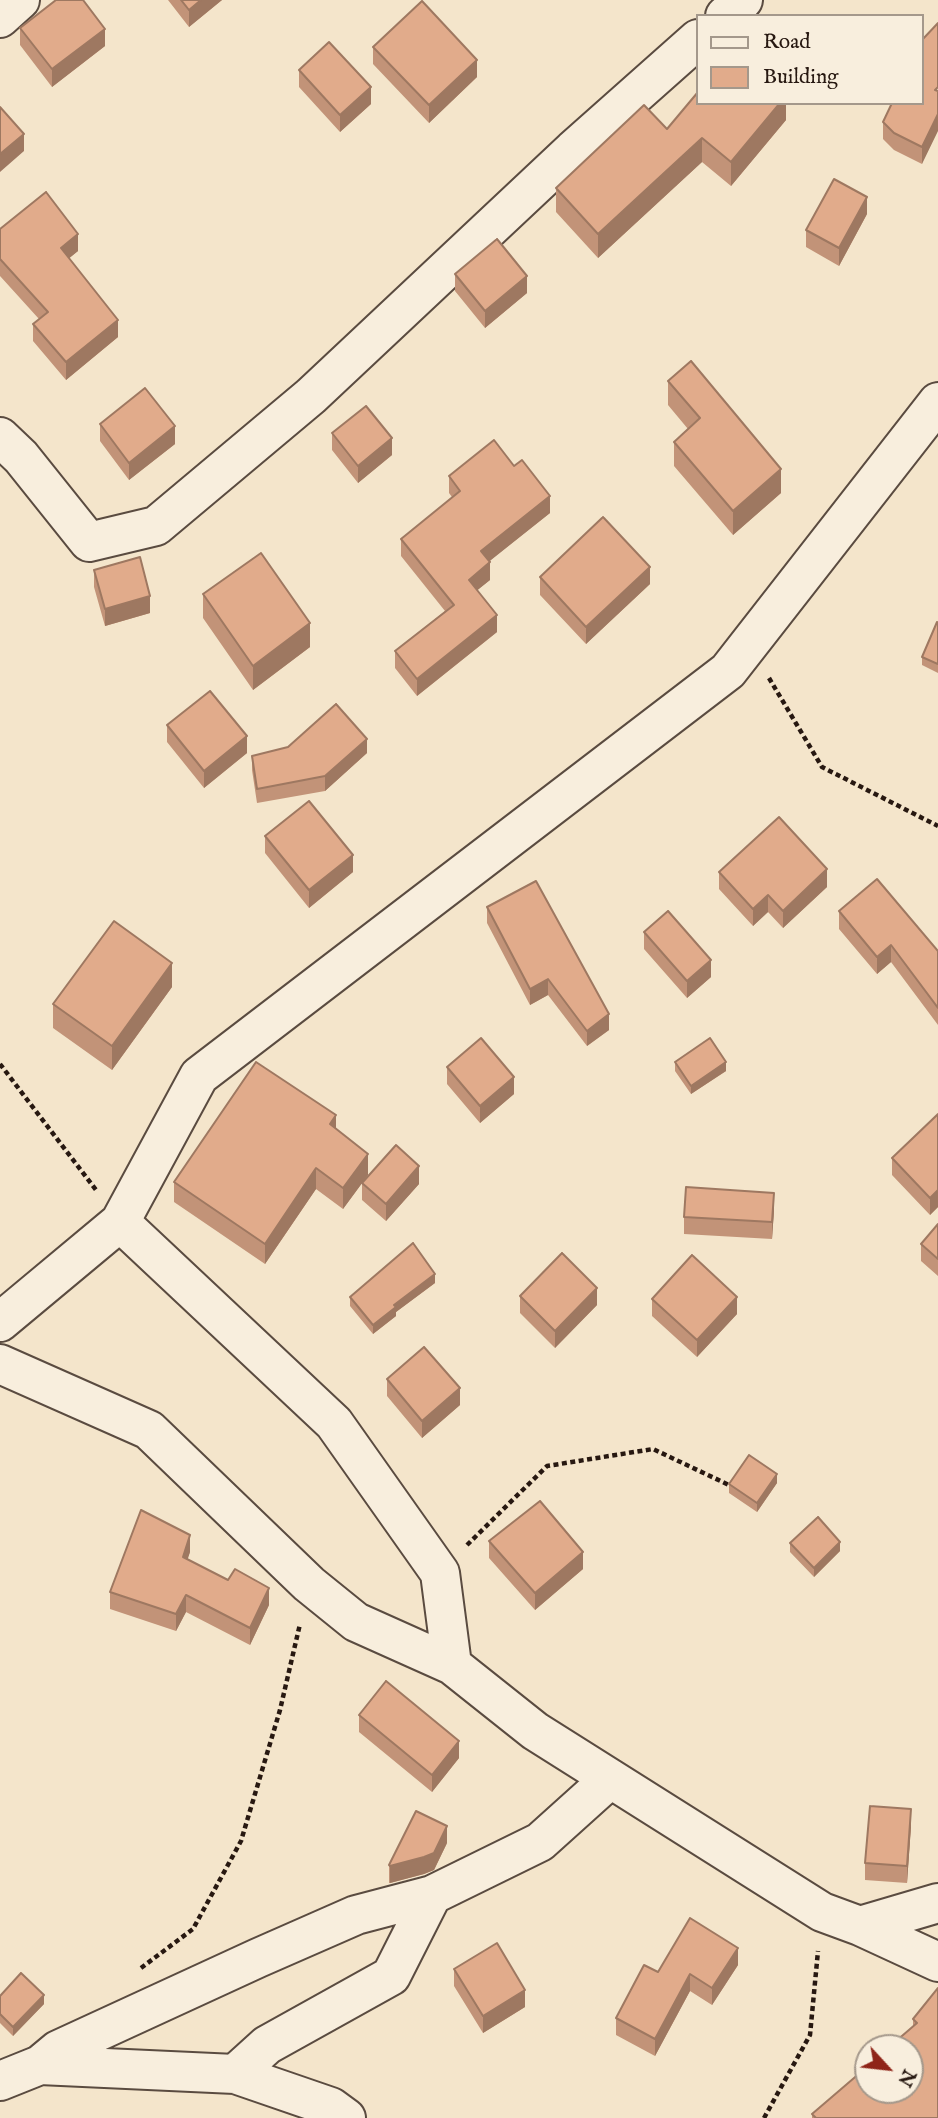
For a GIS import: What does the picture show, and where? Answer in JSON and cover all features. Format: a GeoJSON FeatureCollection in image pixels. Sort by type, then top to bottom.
{"type":"FeatureCollection","features":[{"type":"Feature","properties":{"kind":"street"},"geometry":{"type":"LineString","coordinates":[[0,18],[20,0]]}},
{"type":"Feature","properties":{"kind":"street"},"geometry":{"type":"LineString","coordinates":[[727,14],[743,0]]}},
{"type":"Feature","properties":{"kind":"street"},"geometry":{"type":"LineString","coordinates":[[0,437],[21,457],[89,542],[156,526],[311,396],[573,150],[696,42]]}},
{"type":"Feature","properties":{"kind":"street"},"geometry":{"type":"LineString","coordinates":[[0,1322],[120,1222],[200,1076],[727,671],[938,402]]}},
{"type":"Feature","properties":{"kind":"street"},"geometry":{"type":"LineString","coordinates":[[120,1222],[334,1423],[440,1573],[452,1665]]}},
{"type":"Feature","properties":{"kind":"street"},"geometry":{"type":"LineString","coordinates":[[0,1364],[149,1430],[309,1584],[356,1622],[452,1665],[535,1731],[822,1912],[860,1926],[938,1962]]}},
{"type":"Feature","properties":{"kind":"street"},"geometry":{"type":"LineString","coordinates":[[0,2081],[40,2065],[58,2050],[344,1920],[432,1895],[540,1842],[610,1779]]}},
{"type":"Feature","properties":{"kind":"street"},"geometry":{"type":"LineString","coordinates":[[236,2074],[267,2045],[391,1976],[432,1895]]}},
{"type":"Feature","properties":{"kind":"street"},"geometry":{"type":"LineString","coordinates":[[860,1926],[938,1903]]}},
{"type":"Feature","properties":{"kind":"street"},"geometry":{"type":"LineString","coordinates":[[40,2065],[236,2074],[331,2107],[346,2118]]}},
{"type":"Feature","properties":{"kind":"path"},"geometry":{"type":"LineString","coordinates":[[749,644],[822,767],[938,826]]}},
{"type":"Feature","properties":{"kind":"path"},"geometry":{"type":"LineString","coordinates":[[0,1064],[120,1222]]}},
{"type":"Feature","properties":{"kind":"path"},"geometry":{"type":"LineString","coordinates":[[440,1573],[547,1466],[653,1449],[729,1485]]}},
{"type":"Feature","properties":{"kind":"path"},"geometry":{"type":"LineString","coordinates":[[140,1969],[192,1929],[241,1841],[280,1710],[309,1584]]}},
{"type":"Feature","properties":{"kind":"path"},"geometry":{"type":"LineString","coordinates":[[764,2118],[810,2035],[822,1912]]}},
{"type":"Feature","properties":{"kind":"building"},"geometry":{"type":"Polygon","coordinates":[[[56,0],[83,0],[105,29],[52,69],[20,28],[56,0]]]}},
{"type":"Feature","properties":{"kind":"building"},"geometry":{"type":"Polygon","coordinates":[[[181,0],[201,0],[189,10],[181,0]]]}},
{"type":"Feature","properties":{"kind":"building"},"geometry":{"type":"Polygon","coordinates":[[[422,1],[477,60],[429,105],[373,47],[422,1]]]}},
{"type":"Feature","properties":{"kind":"building"},"geometry":{"type":"Polygon","coordinates":[[[938,23],[938,87],[935,90],[938,91],[938,114],[922,147],[894,133],[883,122],[891,105],[924,105],[924,38],[938,23]]]}},
{"type":"Feature","properties":{"kind":"building"},"geometry":{"type":"Polygon","coordinates":[[[329,42],[371,87],[340,115],[299,70],[329,42]]]}},
{"type":"Feature","properties":{"kind":"building"},"geometry":{"type":"Polygon","coordinates":[[[696,94],[696,105],[778,105],[731,162],[702,138],[598,234],[556,188],[644,105],[667,129],[696,94]]]}},
{"type":"Feature","properties":{"kind":"building"},"geometry":{"type":"Polygon","coordinates":[[[0,107],[24,134],[0,154],[0,107]]]}},
{"type":"Feature","properties":{"kind":"building"},"geometry":{"type":"Polygon","coordinates":[[[834,179],[867,197],[839,248],[806,230],[834,179]]]}},
{"type":"Feature","properties":{"kind":"building"},"geometry":{"type":"Polygon","coordinates":[[[46,192],[78,234],[61,248],[118,320],[66,362],[33,324],[48,312],[0,259],[0,229],[46,192]]]}},
{"type":"Feature","properties":{"kind":"building"},"geometry":{"type":"Polygon","coordinates":[[[497,239],[527,276],[485,311],[455,274],[497,239]]]}},
{"type":"Feature","properties":{"kind":"building"},"geometry":{"type":"Polygon","coordinates":[[[691,361],[781,469],[733,511],[674,442],[700,418],[668,381],[691,361]]]}},
{"type":"Feature","properties":{"kind":"building"},"geometry":{"type":"Polygon","coordinates":[[[145,388],[175,426],[129,463],[100,424],[145,388]]]}},
{"type":"Feature","properties":{"kind":"building"},"geometry":{"type":"Polygon","coordinates":[[[366,406],[392,438],[358,466],[332,433],[366,406]]]}},
{"type":"Feature","properties":{"kind":"building"},"geometry":{"type":"Polygon","coordinates":[[[494,440],[514,466],[522,460],[550,496],[481,551],[490,562],[469,580],[497,615],[417,679],[395,651],[454,605],[401,539],[460,491],[449,476],[494,440]]]}},
{"type":"Feature","properties":{"kind":"building"},"geometry":{"type":"Polygon","coordinates":[[[603,517],[650,567],[586,627],[540,577],[603,517]]]}},
{"type":"Feature","properties":{"kind":"building"},"geometry":{"type":"Polygon","coordinates":[[[261,553],[310,623],[253,666],[203,594],[261,553]]]}},
{"type":"Feature","properties":{"kind":"building"},"geometry":{"type":"Polygon","coordinates":[[[140,557],[150,596],[105,609],[94,570],[140,557]]]}},
{"type":"Feature","properties":{"kind":"building"},"geometry":{"type":"Polygon","coordinates":[[[938,623],[938,664],[922,657],[938,623]]]}},
{"type":"Feature","properties":{"kind":"building"},"geometry":{"type":"Polygon","coordinates":[[[210,691],[247,736],[204,771],[167,725],[210,691]]]}},
{"type":"Feature","properties":{"kind":"building"},"geometry":{"type":"Polygon","coordinates":[[[336,704],[367,739],[325,776],[257,789],[252,756],[288,747],[336,704]]]}},
{"type":"Feature","properties":{"kind":"building"},"geometry":{"type":"Polygon","coordinates":[[[309,801],[353,855],[309,890],[265,836],[309,801]]]}},
{"type":"Feature","properties":{"kind":"building"},"geometry":{"type":"Polygon","coordinates":[[[779,817],[827,869],[783,911],[768,895],[753,909],[719,872],[779,817]]]}},
{"type":"Feature","properties":{"kind":"building"},"geometry":{"type":"Polygon","coordinates":[[[877,879],[938,951],[938,1008],[891,945],[877,957],[839,911],[877,879]]]}},
{"type":"Feature","properties":{"kind":"building"},"geometry":{"type":"Polygon","coordinates":[[[536,881],[609,1014],[587,1031],[548,979],[530,989],[487,907],[536,881]]]}},
{"type":"Feature","properties":{"kind":"building"},"geometry":{"type":"Polygon","coordinates":[[[668,911],[711,960],[687,981],[644,932],[668,911]]]}},
{"type":"Feature","properties":{"kind":"building"},"geometry":{"type":"Polygon","coordinates":[[[114,921],[172,963],[112,1046],[53,1004],[114,921]]]}},
{"type":"Feature","properties":{"kind":"building"},"geometry":{"type":"Polygon","coordinates":[[[481,1038],[514,1077],[480,1106],[447,1067],[481,1038]]]}},
{"type":"Feature","properties":{"kind":"building"},"geometry":{"type":"Polygon","coordinates":[[[710,1038],[726,1062],[691,1086],[675,1062],[710,1038]]]}},
{"type":"Feature","properties":{"kind":"building"},"geometry":{"type":"Polygon","coordinates":[[[256,1062],[336,1115],[330,1124],[368,1154],[343,1188],[316,1168],[265,1244],[174,1182],[256,1062]]]}},
{"type":"Feature","properties":{"kind":"building"},"geometry":{"type":"Polygon","coordinates":[[[938,1114],[938,1190],[930,1198],[892,1158],[938,1114]]]}},
{"type":"Feature","properties":{"kind":"building"},"geometry":{"type":"Polygon","coordinates":[[[396,1145],[419,1166],[386,1204],[362,1183],[396,1145]]]}},
{"type":"Feature","properties":{"kind":"building"},"geometry":{"type":"Polygon","coordinates":[[[686,1187],[774,1193],[772,1222],[684,1217],[686,1187]]]}},
{"type":"Feature","properties":{"kind":"building"},"geometry":{"type":"Polygon","coordinates":[[[938,1224],[938,1259],[921,1244],[938,1224]]]}},
{"type":"Feature","properties":{"kind":"building"},"geometry":{"type":"Polygon","coordinates":[[[413,1243],[435,1274],[394,1305],[396,1307],[373,1325],[350,1297],[413,1243]]]}},
{"type":"Feature","properties":{"kind":"building"},"geometry":{"type":"Polygon","coordinates":[[[562,1253],[597,1288],[555,1331],[520,1296],[562,1253]]]}},
{"type":"Feature","properties":{"kind":"building"},"geometry":{"type":"Polygon","coordinates":[[[692,1255],[737,1297],[697,1340],[652,1299],[692,1255]]]}},
{"type":"Feature","properties":{"kind":"building"},"geometry":{"type":"Polygon","coordinates":[[[424,1347],[460,1388],[422,1421],[387,1379],[424,1347]]]}},
{"type":"Feature","properties":{"kind":"building"},"geometry":{"type":"Polygon","coordinates":[[[749,1455],[777,1474],[757,1503],[729,1484],[749,1455]]]}},
{"type":"Feature","properties":{"kind":"building"},"geometry":{"type":"Polygon","coordinates":[[[540,1501],[583,1552],[535,1593],[489,1541],[540,1501]]]}},
{"type":"Feature","properties":{"kind":"building"},"geometry":{"type":"Polygon","coordinates":[[[141,1510],[190,1535],[183,1557],[228,1580],[235,1569],[269,1588],[250,1628],[186,1595],[176,1614],[110,1592],[141,1510]]]}},
{"type":"Feature","properties":{"kind":"building"},"geometry":{"type":"Polygon","coordinates":[[[818,1517],[840,1542],[814,1568],[790,1543],[818,1517]]]}},
{"type":"Feature","properties":{"kind":"building"},"geometry":{"type":"Polygon","coordinates":[[[386,1681],[459,1741],[432,1775],[359,1715],[386,1681]]]}},
{"type":"Feature","properties":{"kind":"building"},"geometry":{"type":"Polygon","coordinates":[[[870,1806],[911,1809],[907,1866],[865,1863],[870,1806]]]}},
{"type":"Feature","properties":{"kind":"building"},"geometry":{"type":"Polygon","coordinates":[[[416,1811],[447,1826],[434,1853],[390,1866],[389,1865],[416,1811]]]}},
{"type":"Feature","properties":{"kind":"building"},"geometry":{"type":"Polygon","coordinates":[[[690,1918],[738,1948],[712,1988],[690,1974],[655,2039],[616,2018],[644,1965],[658,1972],[690,1918]]]}},
{"type":"Feature","properties":{"kind":"building"},"geometry":{"type":"Polygon","coordinates":[[[497,1943],[525,1990],[483,2016],[454,1969],[497,1943]]]}},
{"type":"Feature","properties":{"kind":"building"},"geometry":{"type":"Polygon","coordinates":[[[21,1973],[44,1995],[13,2027],[0,2014],[0,1996],[21,1973]]]}},
{"type":"Feature","properties":{"kind":"building"},"geometry":{"type":"Polygon","coordinates":[[[938,1988],[938,2118],[816,2118],[812,2114],[854,2078],[854,2104],[924,2104],[924,2034],[904,2034],[917,2023],[913,2019],[938,1988]]]}}]}
